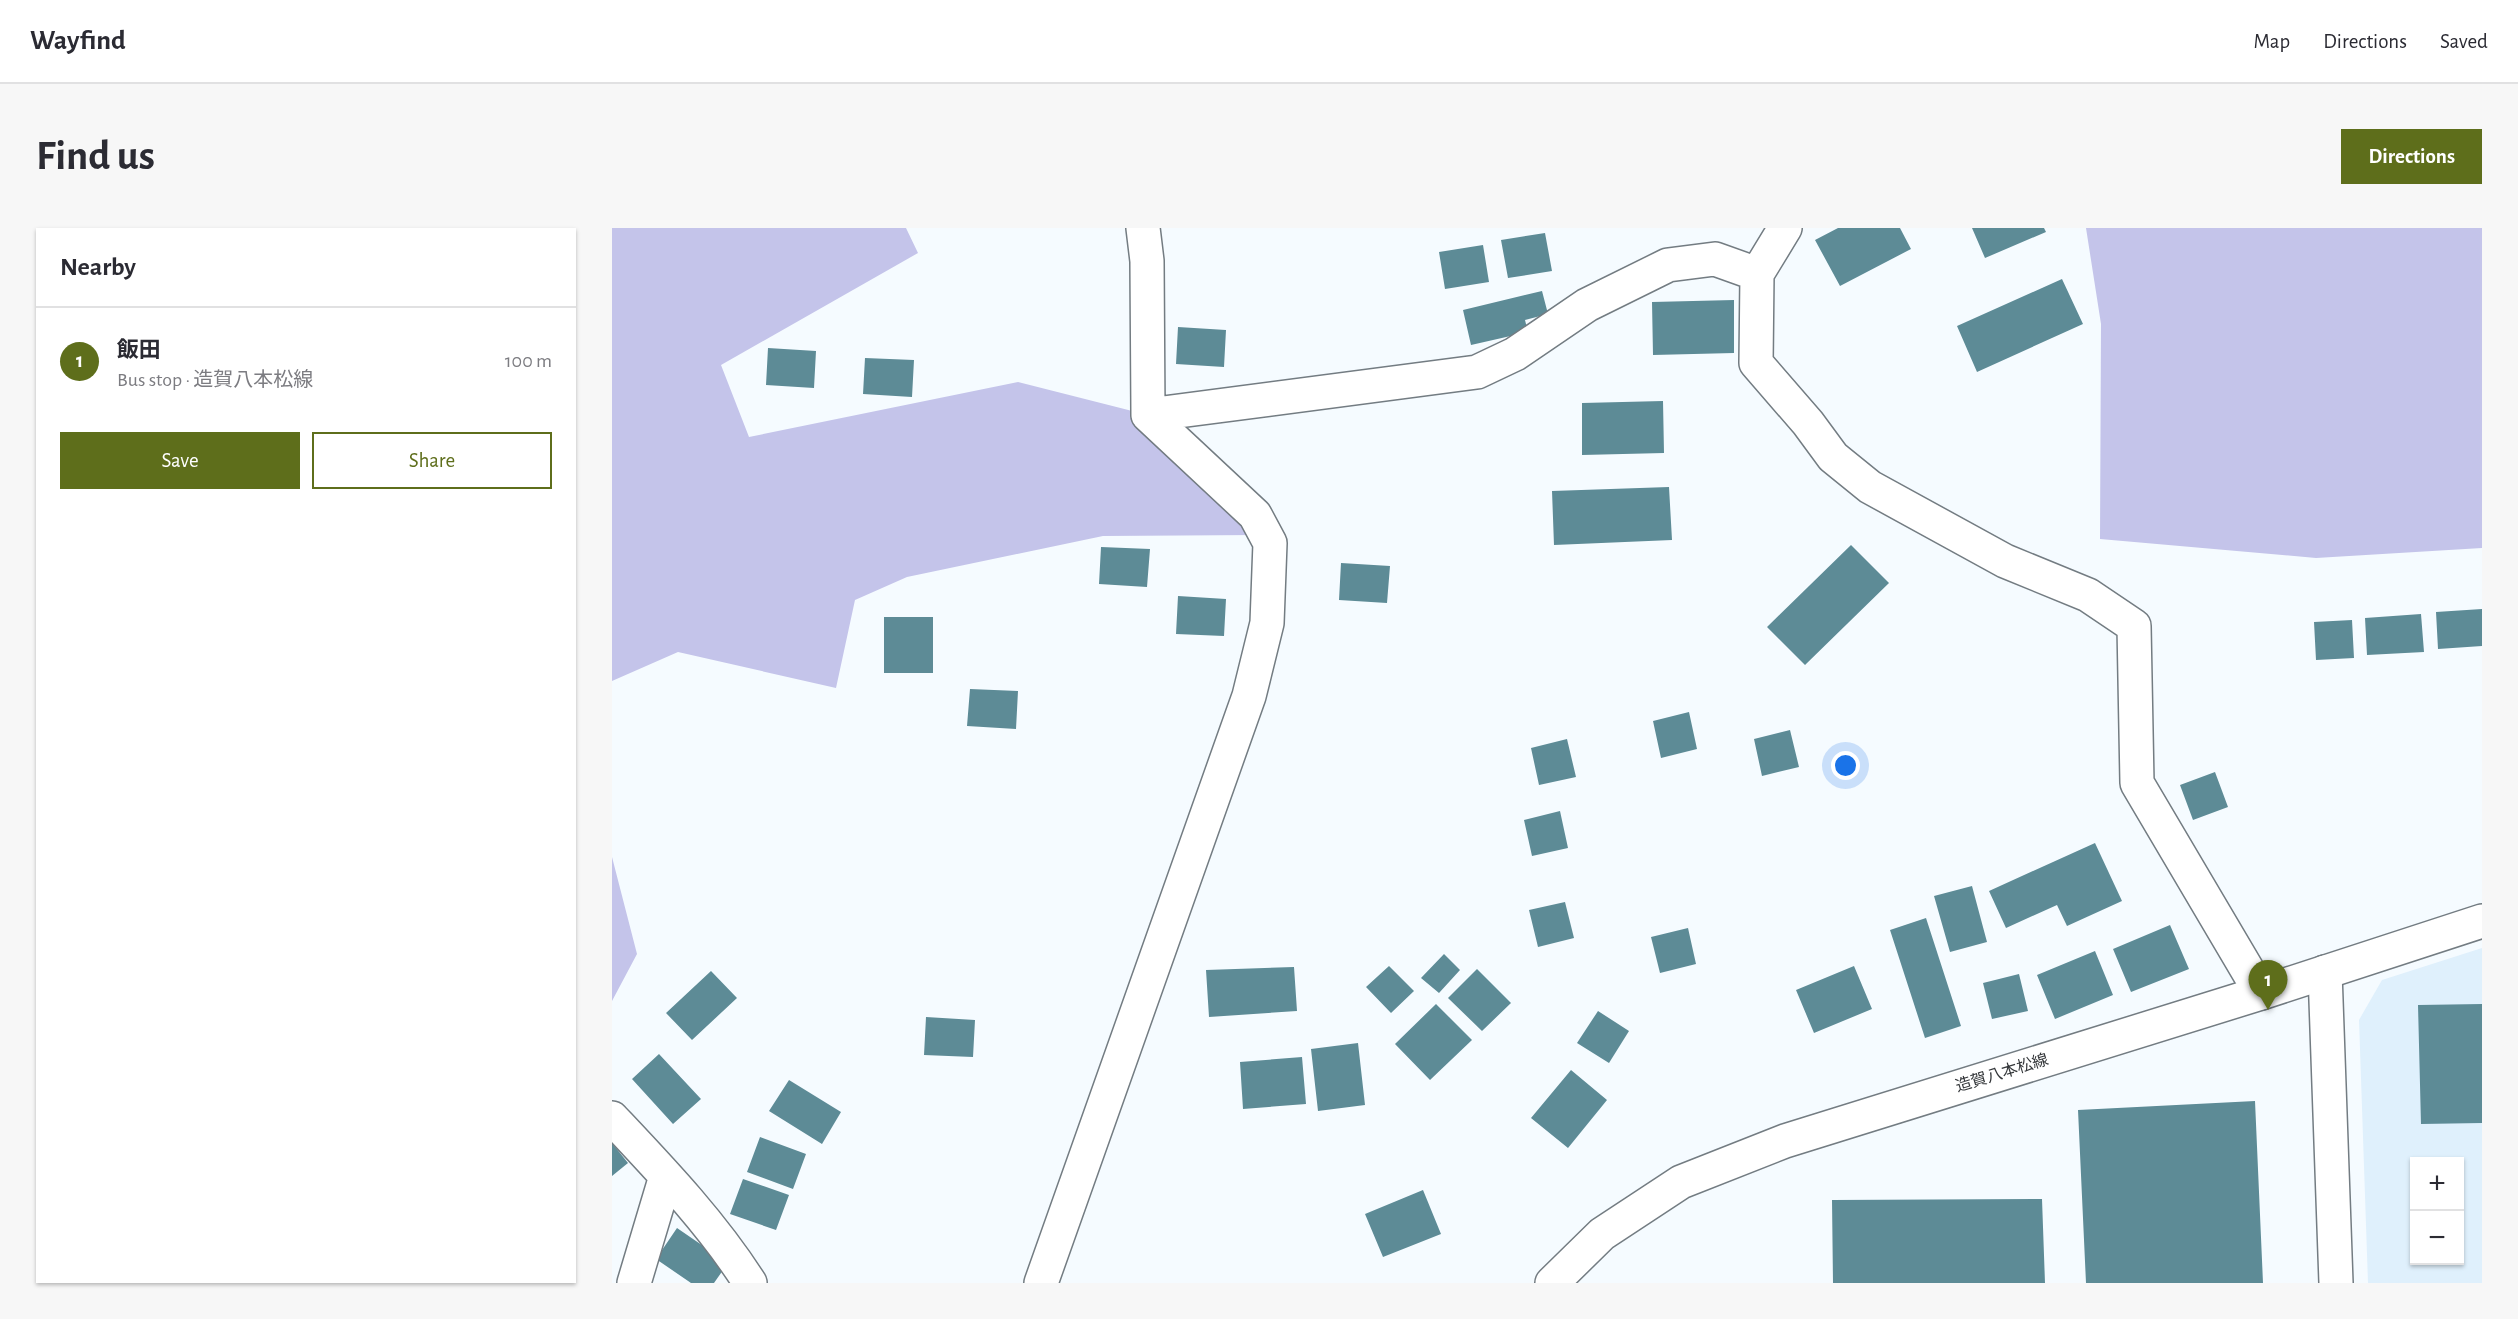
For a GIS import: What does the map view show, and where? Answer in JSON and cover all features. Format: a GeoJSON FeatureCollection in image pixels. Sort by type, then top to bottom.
{"type":"FeatureCollection","features":[{"type":"Feature","properties":{"kind":"street"},"geometry":{"type":"LineString","coordinates":[[1041,1283],[1249,696],[1267,623],[1270,543],[1255,515],[1148,415],[1147,261],[1143,228]]}},
{"type":"Feature","properties":{"kind":"street"},"geometry":{"type":"LineString","coordinates":[[1785,228],[1757,274],[1756,363],[1808,423],[1833,457],[1870,487],[2005,561],[2088,595],[2134,626],[2138,783],[2261,993]]}},
{"type":"Feature","properties":{"kind":"street"},"geometry":{"type":"LineString","coordinates":[[1148,415],[1477,372],[1515,354],[1587,305],[1668,265],[1715,260],[1757,274]]}},
{"type":"Feature","properties":{"kind":"street","name":"造賀八本松線"},"geometry":{"type":"LineString","coordinates":[[1552,1283],[1602,1234],[1681,1182],[1785,1141],[2261,993],[2482,921]]}},
{"type":"Feature","properties":{"kind":"street"},"geometry":{"type":"LineString","coordinates":[[2325,972],[2336,1283]]}},
{"type":"Feature","properties":{"kind":"street"},"geometry":{"type":"LineString","coordinates":[[612,1118],[666,1176],[732,1255],[750,1283]]}},
{"type":"Feature","properties":{"kind":"street"},"geometry":{"type":"LineString","coordinates":[[634,1283],[666,1176]]}},
{"type":"Feature","properties":{"kind":"shaded area"},"geometry":{"type":"Polygon","coordinates":[[[612,228],[906,228],[918,253],[721,365],[749,437],[1018,382],[1148,415],[1258,535],[1103,536],[907,577],[855,600],[836,688],[678,652],[612,681],[612,228]]]}},
{"type":"Feature","properties":{"kind":"shaded area"},"geometry":{"type":"Polygon","coordinates":[[[2086,228],[2482,228],[2482,548],[2316,558],[2100,539],[2101,324],[2086,228]]]}},
{"type":"Feature","properties":{"kind":"shaded area"},"geometry":{"type":"Polygon","coordinates":[[[612,857],[637,954],[612,1001],[612,857]]]}},
{"type":"Feature","properties":{"kind":"shaded area"},"geometry":{"type":"Polygon","coordinates":[[[2482,948],[2482,1283],[2368,1283],[2359,1020],[2382,980],[2482,948]]]}},
{"type":"Feature","properties":{"kind":"building"},"geometry":{"type":"Polygon","coordinates":[[[1838,228],[1900,228],[1911,249],[1840,286],[1815,240],[1838,228]]]}},
{"type":"Feature","properties":{"kind":"building"},"geometry":{"type":"Polygon","coordinates":[[[1972,228],[2044,228],[2046,232],[1985,258],[1972,228]]]}},
{"type":"Feature","properties":{"kind":"building"},"geometry":{"type":"Polygon","coordinates":[[[1545,233],[1552,271],[1508,278],[1501,240],[1545,233]]]}},
{"type":"Feature","properties":{"kind":"building"},"geometry":{"type":"Polygon","coordinates":[[[1483,245],[1489,282],[1445,289],[1439,252],[1483,245]]]}},
{"type":"Feature","properties":{"kind":"building"},"geometry":{"type":"Polygon","coordinates":[[[2062,279],[2083,324],[1977,372],[1957,326],[2062,279]]]}},
{"type":"Feature","properties":{"kind":"building"},"geometry":{"type":"Polygon","coordinates":[[[1542,291],[1548,314],[1525,320],[1528,332],[1471,345],[1463,310],[1542,291]]]}},
{"type":"Feature","properties":{"kind":"building"},"geometry":{"type":"Polygon","coordinates":[[[1734,300],[1734,353],[1653,355],[1652,302],[1734,300]]]}},
{"type":"Feature","properties":{"kind":"building"},"geometry":{"type":"Polygon","coordinates":[[[1178,327],[1226,330],[1224,367],[1176,364],[1178,327]]]}},
{"type":"Feature","properties":{"kind":"building"},"geometry":{"type":"Polygon","coordinates":[[[768,348],[816,351],[814,388],[766,385],[768,348]]]}},
{"type":"Feature","properties":{"kind":"building"},"geometry":{"type":"Polygon","coordinates":[[[865,358],[914,360],[912,397],[863,394],[865,358]]]}},
{"type":"Feature","properties":{"kind":"building"},"geometry":{"type":"Polygon","coordinates":[[[1663,401],[1664,453],[1582,455],[1582,403],[1663,401]]]}},
{"type":"Feature","properties":{"kind":"building"},"geometry":{"type":"Polygon","coordinates":[[[1669,487],[1672,540],[1554,545],[1552,491],[1669,487]]]}},
{"type":"Feature","properties":{"kind":"building"},"geometry":{"type":"Polygon","coordinates":[[[1851,545],[1889,583],[1805,665],[1767,627],[1851,545]]]}},
{"type":"Feature","properties":{"kind":"building"},"geometry":{"type":"Polygon","coordinates":[[[1101,547],[1150,549],[1147,587],[1099,584],[1101,547]]]}},
{"type":"Feature","properties":{"kind":"building"},"geometry":{"type":"Polygon","coordinates":[[[1341,563],[1390,566],[1387,603],[1339,600],[1341,563]]]}},
{"type":"Feature","properties":{"kind":"building"},"geometry":{"type":"Polygon","coordinates":[[[1178,596],[1226,599],[1224,636],[1176,634],[1178,596]]]}},
{"type":"Feature","properties":{"kind":"building"},"geometry":{"type":"Polygon","coordinates":[[[2482,609],[2482,646],[2438,649],[2436,612],[2482,609]]]}},
{"type":"Feature","properties":{"kind":"building"},"geometry":{"type":"Polygon","coordinates":[[[2421,614],[2424,652],[2367,655],[2365,618],[2421,614]]]}},
{"type":"Feature","properties":{"kind":"building"},"geometry":{"type":"Polygon","coordinates":[[[884,617],[933,617],[933,673],[884,673],[884,617]]]}},
{"type":"Feature","properties":{"kind":"building"},"geometry":{"type":"Polygon","coordinates":[[[2352,620],[2354,658],[2316,660],[2314,622],[2352,620]]]}},
{"type":"Feature","properties":{"kind":"building"},"geometry":{"type":"Polygon","coordinates":[[[970,689],[1018,691],[1016,729],[967,726],[970,689]]]}},
{"type":"Feature","properties":{"kind":"building"},"geometry":{"type":"Polygon","coordinates":[[[1689,712],[1697,749],[1661,758],[1653,721],[1689,712]]]}},
{"type":"Feature","properties":{"kind":"building"},"geometry":{"type":"Polygon","coordinates":[[[1790,730],[1799,767],[1762,776],[1754,739],[1790,730]]]}},
{"type":"Feature","properties":{"kind":"building"},"geometry":{"type":"Polygon","coordinates":[[[1567,739],[1576,777],[1539,785],[1531,748],[1567,739]]]}},
{"type":"Feature","properties":{"kind":"building"},"geometry":{"type":"Polygon","coordinates":[[[2215,772],[2228,807],[2193,820],[2180,785],[2215,772]]]}},
{"type":"Feature","properties":{"kind":"building"},"geometry":{"type":"Polygon","coordinates":[[[1560,811],[1568,848],[1532,856],[1524,820],[1560,811]]]}},
{"type":"Feature","properties":{"kind":"building"},"geometry":{"type":"Polygon","coordinates":[[[2095,843],[2122,901],[2067,926],[2057,905],[2006,928],[1989,891],[2095,843]]]}},
{"type":"Feature","properties":{"kind":"building"},"geometry":{"type":"Polygon","coordinates":[[[1972,886],[1987,942],[1950,952],[1934,896],[1972,886]]]}},
{"type":"Feature","properties":{"kind":"building"},"geometry":{"type":"Polygon","coordinates":[[[1565,902],[1574,938],[1538,947],[1529,910],[1565,902]]]}},
{"type":"Feature","properties":{"kind":"building"},"geometry":{"type":"Polygon","coordinates":[[[1926,918],[1961,1026],[1925,1038],[1890,930],[1926,918]]]}},
{"type":"Feature","properties":{"kind":"building"},"geometry":{"type":"Polygon","coordinates":[[[2170,925],[2189,969],[2131,992],[2113,949],[2170,925]]]}},
{"type":"Feature","properties":{"kind":"building"},"geometry":{"type":"Polygon","coordinates":[[[1688,928],[1696,964],[1660,973],[1651,937],[1688,928]]]}},
{"type":"Feature","properties":{"kind":"building"},"geometry":{"type":"Polygon","coordinates":[[[2095,951],[2113,995],[2055,1019],[2037,975],[2095,951]]]}},
{"type":"Feature","properties":{"kind":"building"},"geometry":{"type":"Polygon","coordinates":[[[1444,954],[1460,970],[1439,993],[1421,978],[1444,954]]]}},
{"type":"Feature","properties":{"kind":"building"},"geometry":{"type":"Polygon","coordinates":[[[1389,966],[1414,991],[1391,1013],[1366,987],[1389,966]]]}},
{"type":"Feature","properties":{"kind":"building"},"geometry":{"type":"Polygon","coordinates":[[[1854,966],[1872,1009],[1814,1033],[1796,990],[1854,966]]]}},
{"type":"Feature","properties":{"kind":"building"},"geometry":{"type":"Polygon","coordinates":[[[1294,967],[1297,1011],[1209,1017],[1206,970],[1294,967]]]}},
{"type":"Feature","properties":{"kind":"building"},"geometry":{"type":"Polygon","coordinates":[[[1477,969],[1511,1003],[1482,1031],[1448,998],[1477,969]]]}},
{"type":"Feature","properties":{"kind":"building"},"geometry":{"type":"Polygon","coordinates":[[[711,971],[737,998],[692,1040],[666,1013],[711,971]]]}},
{"type":"Feature","properties":{"kind":"building"},"geometry":{"type":"Polygon","coordinates":[[[2019,974],[2028,1011],[1992,1019],[1983,983],[2019,974]]]}},
{"type":"Feature","properties":{"kind":"building"},"geometry":{"type":"Polygon","coordinates":[[[1436,1004],[1472,1040],[1430,1080],[1395,1044],[1436,1004]]]}},
{"type":"Feature","properties":{"kind":"building"},"geometry":{"type":"Polygon","coordinates":[[[2482,1004],[2482,1123],[2421,1124],[2418,1005],[2482,1004]]]}},
{"type":"Feature","properties":{"kind":"building"},"geometry":{"type":"Polygon","coordinates":[[[1598,1011],[1629,1031],[1609,1063],[1577,1043],[1598,1011]]]}},
{"type":"Feature","properties":{"kind":"building"},"geometry":{"type":"Polygon","coordinates":[[[926,1017],[975,1020],[973,1057],[924,1055],[926,1017]]]}},
{"type":"Feature","properties":{"kind":"building"},"geometry":{"type":"Polygon","coordinates":[[[1358,1043],[1365,1105],[1318,1111],[1311,1049],[1358,1043]]]}},
{"type":"Feature","properties":{"kind":"building"},"geometry":{"type":"Polygon","coordinates":[[[659,1054],[701,1099],[673,1124],[632,1079],[659,1054]]]}},
{"type":"Feature","properties":{"kind":"building"},"geometry":{"type":"Polygon","coordinates":[[[1302,1057],[1306,1104],[1243,1109],[1240,1062],[1302,1057]]]}},
{"type":"Feature","properties":{"kind":"building"},"geometry":{"type":"Polygon","coordinates":[[[1571,1070],[1607,1100],[1568,1148],[1531,1118],[1571,1070]]]}},
{"type":"Feature","properties":{"kind":"building"},"geometry":{"type":"Polygon","coordinates":[[[789,1080],[841,1112],[822,1144],[769,1111],[789,1080]]]}},
{"type":"Feature","properties":{"kind":"building"},"geometry":{"type":"Polygon","coordinates":[[[2255,1101],[2263,1283],[2086,1283],[2078,1110],[2255,1101]]]}},
{"type":"Feature","properties":{"kind":"building"},"geometry":{"type":"Polygon","coordinates":[[[760,1137],[806,1154],[793,1189],[747,1172],[760,1137]]]}},
{"type":"Feature","properties":{"kind":"building"},"geometry":{"type":"Polygon","coordinates":[[[612,1143],[628,1163],[612,1176],[612,1143]]]}},
{"type":"Feature","properties":{"kind":"building"},"geometry":{"type":"Polygon","coordinates":[[[743,1179],[789,1195],[776,1230],[730,1214],[743,1179]]]}},
{"type":"Feature","properties":{"kind":"building"},"geometry":{"type":"Polygon","coordinates":[[[1423,1190],[1441,1234],[1383,1257],[1365,1214],[1423,1190]]]}},
{"type":"Feature","properties":{"kind":"building"},"geometry":{"type":"Polygon","coordinates":[[[2042,1199],[2045,1283],[1833,1283],[1832,1200],[2042,1199]]]}},
{"type":"Feature","properties":{"kind":"building"},"geometry":{"type":"Polygon","coordinates":[[[677,1228],[728,1263],[714,1283],[691,1283],[656,1259],[677,1228]]]}},
{"type":"Feature","properties":{"kind":"place","name":"飯田"},"geometry":{"type":"Point","coordinates":[2268,1010]}}]}
